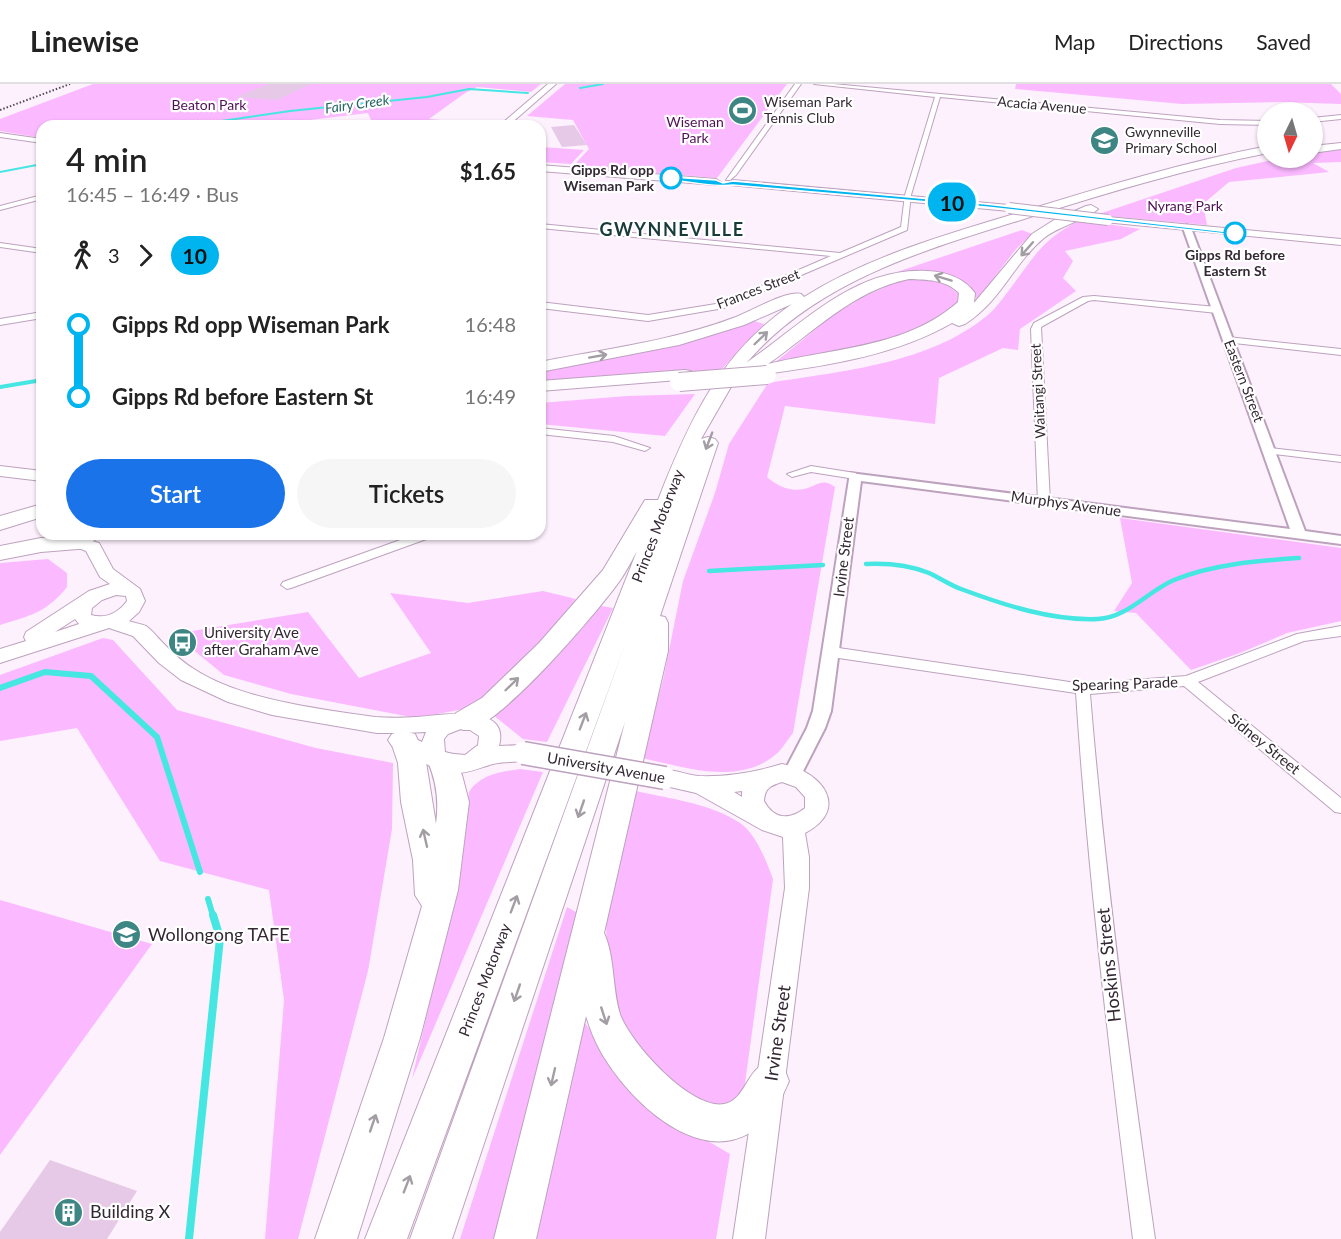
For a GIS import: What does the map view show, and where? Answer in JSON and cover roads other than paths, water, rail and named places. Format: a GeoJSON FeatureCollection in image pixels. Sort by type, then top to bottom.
{"type":"FeatureCollection","features":[{"type":"Feature","properties":{"kind":"highway"},"geometry":{"type":"LineString","coordinates":[[1323,142],[1341,140]]}},
{"type":"Feature","properties":{"kind":"highway"},"geometry":{"type":"LineString","coordinates":[[1323,148],[1341,146]]}},
{"type":"Feature","properties":{"kind":"highway","name":"Princes Motorway"},"geometry":{"type":"LineString","coordinates":[[386,1239],[692,437],[725,379],[737,363],[763,334],[796,308],[864,268],[939,241],[1143,179],[1210,160],[1257,151]]}},
{"type":"Feature","properties":{"kind":"highway","name":"Princes Motorway"},"geometry":{"type":"LineString","coordinates":[[430,1239],[657,595],[700,464],[719,417],[746,371],[796,322],[858,284],[900,265],[1153,186],[1257,158]]}},
{"type":"Feature","properties":{"kind":"highway"},"geometry":{"type":"LineString","coordinates":[[546,392],[822,368],[901,348],[945,329],[988,299],[1031,243],[1047,230],[1071,216],[1153,186]]}},
{"type":"Feature","properties":{"kind":"highway"},"geometry":{"type":"LineString","coordinates":[[546,366],[640,349],[708,332],[738,322],[864,268]]}},
{"type":"Feature","properties":{"kind":"highway"},"geometry":{"type":"LineString","coordinates":[[746,371],[771,355],[817,317],[865,289],[891,277],[910,274],[940,277],[957,283],[967,293],[966,303],[958,311],[910,336],[853,354],[769,372]]}},
{"type":"Feature","properties":{"kind":"highway"},"geometry":{"type":"LineString","coordinates":[[546,386],[682,379]]}},
{"type":"Feature","properties":{"kind":"highway"},"geometry":{"type":"LineString","coordinates":[[471,723],[548,649],[612,575],[692,437]]}},
{"type":"Feature","properties":{"kind":"highway"},"geometry":{"type":"LineString","coordinates":[[0,523],[36,512]]}},
{"type":"Feature","properties":{"kind":"highway"},"geometry":{"type":"LineString","coordinates":[[0,537],[36,527]]}},
{"type":"Feature","properties":{"kind":"highway"},"geometry":{"type":"LineString","coordinates":[[0,553],[75,540]]}},
{"type":"Feature","properties":{"kind":"highway"},"geometry":{"type":"LineString","coordinates":[[515,1239],[655,651],[657,595]]}},
{"type":"Feature","properties":{"kind":"highway"},"geometry":{"type":"LineString","coordinates":[[405,742],[412,752],[416,801],[431,867],[430,909],[423,958]]}},
{"type":"Feature","properties":{"kind":"highway"},"geometry":{"type":"LineString","coordinates":[[336,1239],[402,1038],[442,890],[454,802],[450,761]]}},
{"type":"Feature","properties":{"kind":"highway"},"geometry":{"type":"LineString","coordinates":[[591,917],[593,966],[604,1017],[612,1038],[625,1058],[651,1085],[680,1109],[696,1118],[712,1124],[727,1124],[739,1119],[751,1109],[771,1082]]}},
{"type":"Feature","properties":{"kind":"main road"},"geometry":{"type":"LineString","coordinates":[[509,120],[552,84]]}},
{"type":"Feature","properties":{"kind":"main road"},"geometry":{"type":"LineString","coordinates":[[546,168],[716,182],[722,185],[730,181],[1341,242]]}},
{"type":"Feature","properties":{"kind":"main road"},"geometry":{"type":"LineString","coordinates":[[0,471],[36,475]]}},
{"type":"Feature","properties":{"kind":"main road"},"geometry":{"type":"LineString","coordinates":[[90,540],[99,562],[111,578],[134,594],[150,639]]}},
{"type":"Feature","properties":{"kind":"main road"},"geometry":{"type":"LineString","coordinates":[[99,562],[87,602],[81,612],[84,619],[94,623],[106,622],[134,628],[150,639],[166,658],[188,675],[221,692],[272,707],[346,721],[395,726],[471,723]]}},
{"type":"Feature","properties":{"kind":"main road"},"geometry":{"type":"LineString","coordinates":[[0,651],[47,629],[107,591],[121,589],[134,594]]}},
{"type":"Feature","properties":{"kind":"main road"},"geometry":{"type":"LineString","coordinates":[[0,656],[106,622],[131,610],[135,604],[134,594]]}},
{"type":"Feature","properties":{"kind":"main road"},"geometry":{"type":"LineString","coordinates":[[346,721],[450,761],[484,754],[489,747],[490,734],[471,723],[451,723],[439,730],[433,738],[432,750],[450,761]]}},
{"type":"Feature","properties":{"kind":"main road","name":"University Avenue"},"geometry":{"type":"LineString","coordinates":[[471,723],[502,744],[523,753],[690,783],[714,791],[765,820]]}},
{"type":"Feature","properties":{"kind":"main road","name":"University Avenue"},"geometry":{"type":"LineString","coordinates":[[450,761],[523,753]]}},
{"type":"Feature","properties":{"kind":"main road"},"geometry":{"type":"LineString","coordinates":[[782,773],[792,774],[808,783],[817,797],[818,805],[810,819],[793,826],[783,827],[765,820],[753,806],[752,798],[757,783],[764,778],[782,773]]}},
{"type":"Feature","properties":{"kind":"main road","name":"University Avenue"},"geometry":{"type":"LineString","coordinates":[[690,783],[729,784],[764,778]]}},
{"type":"Feature","properties":{"kind":"main road","name":"Irvine Street"},"geometry":{"type":"LineString","coordinates":[[749,1239],[797,888],[797,857],[793,826]]}},
{"type":"Feature","properties":{"kind":"street"},"geometry":{"type":"LineString","coordinates":[[730,181],[798,84]]}},
{"type":"Feature","properties":{"kind":"street","name":"Acacia Avenue"},"geometry":{"type":"LineString","coordinates":[[817,84],[1220,122],[1257,123]]}},
{"type":"Feature","properties":{"kind":"street"},"geometry":{"type":"LineString","coordinates":[[908,198],[938,95]]}},
{"type":"Feature","properties":{"kind":"street"},"geometry":{"type":"LineString","coordinates":[[1323,119],[1341,117]]}},
{"type":"Feature","properties":{"kind":"street"},"geometry":{"type":"LineString","coordinates":[[0,135],[36,140]]}},
{"type":"Feature","properties":{"kind":"street","name":"Frances Street"},"geometry":{"type":"LineString","coordinates":[[546,306],[648,318],[724,305],[904,228],[908,198]]}},
{"type":"Feature","properties":{"kind":"street"},"geometry":{"type":"LineString","coordinates":[[0,208],[36,199]]}},
{"type":"Feature","properties":{"kind":"street"},"geometry":{"type":"LineString","coordinates":[[546,227],[842,255]]}},
{"type":"Feature","properties":{"kind":"street","name":"Eastern Street"},"geometry":{"type":"LineString","coordinates":[[1187,228],[1299,535]]}},
{"type":"Feature","properties":{"kind":"street"},"geometry":{"type":"LineString","coordinates":[[0,244],[36,250]]}},
{"type":"Feature","properties":{"kind":"street","name":"Waitangi Street"},"geometry":{"type":"LineString","coordinates":[[1044,502],[1035,329],[1037,324],[1086,299],[1094,298],[1217,310]]}},
{"type":"Feature","properties":{"kind":"street"},"geometry":{"type":"LineString","coordinates":[[0,322],[36,316]]}},
{"type":"Feature","properties":{"kind":"street"},"geometry":{"type":"LineString","coordinates":[[1228,340],[1341,352]]}},
{"type":"Feature","properties":{"kind":"street"},"geometry":{"type":"LineString","coordinates":[[546,432],[614,440],[645,448]]}},
{"type":"Feature","properties":{"kind":"street"},"geometry":{"type":"LineString","coordinates":[[1270,451],[1341,459]]}},
{"type":"Feature","properties":{"kind":"street","name":"Murphys Avenue"},"geometry":{"type":"LineString","coordinates":[[792,474],[811,469],[1341,540]]}},
{"type":"Feature","properties":{"kind":"street","name":"Irvine Street"},"geometry":{"type":"LineString","coordinates":[[792,774],[808,745],[822,711],[855,476]]}},
{"type":"Feature","properties":{"kind":"street"},"geometry":{"type":"LineString","coordinates":[[287,585],[411,540]]}},
{"type":"Feature","properties":{"kind":"street","name":"Spearing Parade"},"geometry":{"type":"LineString","coordinates":[[832,652],[1083,689],[1187,681],[1302,637],[1341,631]]}},
{"type":"Feature","properties":{"kind":"street","name":"Sidney Street"},"geometry":{"type":"LineString","coordinates":[[1187,681],[1341,807]]}},
{"type":"Feature","properties":{"kind":"street","name":"Hoskins Street"},"geometry":{"type":"LineString","coordinates":[[1083,689],[1088,766],[1112,997],[1144,1239]]}},
{"type":"Feature","properties":{"kind":"waterway","name":"Fairy Creek"},"geometry":{"type":"LineString","coordinates":[[580,88],[603,84]]}},
{"type":"Feature","properties":{"kind":"waterway","name":"Fairy Creek"},"geometry":{"type":"LineString","coordinates":[[228,120],[290,111],[427,97],[469,89],[528,93]]}},
{"type":"Feature","properties":{"kind":"waterway","name":"Fairy Creek"},"geometry":{"type":"LineString","coordinates":[[0,172],[36,165]]}},
{"type":"Feature","properties":{"kind":"waterway"},"geometry":{"type":"LineString","coordinates":[[0,387],[36,381]]}},
{"type":"Feature","properties":{"kind":"waterway"},"geometry":{"type":"LineString","coordinates":[[866,564],[898,565],[921,570],[953,586],[1028,611],[1063,617],[1098,619],[1118,614],[1164,585],[1204,570],[1235,564],[1299,558]]}},
{"type":"Feature","properties":{"kind":"waterway"},"geometry":{"type":"LineString","coordinates":[[709,571],[823,565]]}},
{"type":"Feature","properties":{"kind":"waterway"},"geometry":{"type":"LineString","coordinates":[[0,688],[45,672],[91,676],[157,737],[200,872]]}},
{"type":"Feature","properties":{"kind":"waterway"},"geometry":{"type":"LineString","coordinates":[[208,899],[213,916]]}},
{"type":"Feature","properties":{"kind":"waterway"},"geometry":{"type":"LineString","coordinates":[[189,1239],[220,938],[213,915]]}},
{"type":"Feature","properties":{"kind":"railway"},"geometry":{"type":"LineString","coordinates":[[0,110],[70,84]]}},
{"type":"Feature","properties":{"kind":"place","name":"Wiseman Park Tennis Club"},"geometry":{"type":"Point","coordinates":[743,110]}},
{"type":"Feature","properties":{"kind":"place","name":"Gwynneville Primary School"},"geometry":{"type":"Point","coordinates":[1104,140]}},
{"type":"Feature","properties":{"kind":"place","name":"Gipps Rd opp Wiseman Park"},"geometry":{"type":"Point","coordinates":[671,178]}},
{"type":"Feature","properties":{"kind":"place","name":"Gipps Rd before Eastern St"},"geometry":{"type":"Point","coordinates":[1235,233]}},
{"type":"Feature","properties":{"kind":"place","name":"University Ave after Graham Ave"},"geometry":{"type":"Point","coordinates":[183,642]}},
{"type":"Feature","properties":{"kind":"place","name":"Wollongong TAFE"},"geometry":{"type":"Point","coordinates":[127,935]}},
{"type":"Feature","properties":{"kind":"place","name":"Building X"},"geometry":{"type":"Point","coordinates":[69,1212]}},
{"type":"Feature","properties":{"kind":"district","name":"GWYNNEVILLE"},"geometry":{"type":"Point","coordinates":[672,230]}},
{"type":"Feature","properties":{"kind":"park label","name":"Beaton Park"},"geometry":{"type":"Point","coordinates":[209,105]}},
{"type":"Feature","properties":{"kind":"park label","name":"Wiseman Park"},"geometry":{"type":"Point","coordinates":[695,130]}},
{"type":"Feature","properties":{"kind":"park label","name":"Nyrang Park"},"geometry":{"type":"Point","coordinates":[1185,206]}}]}
